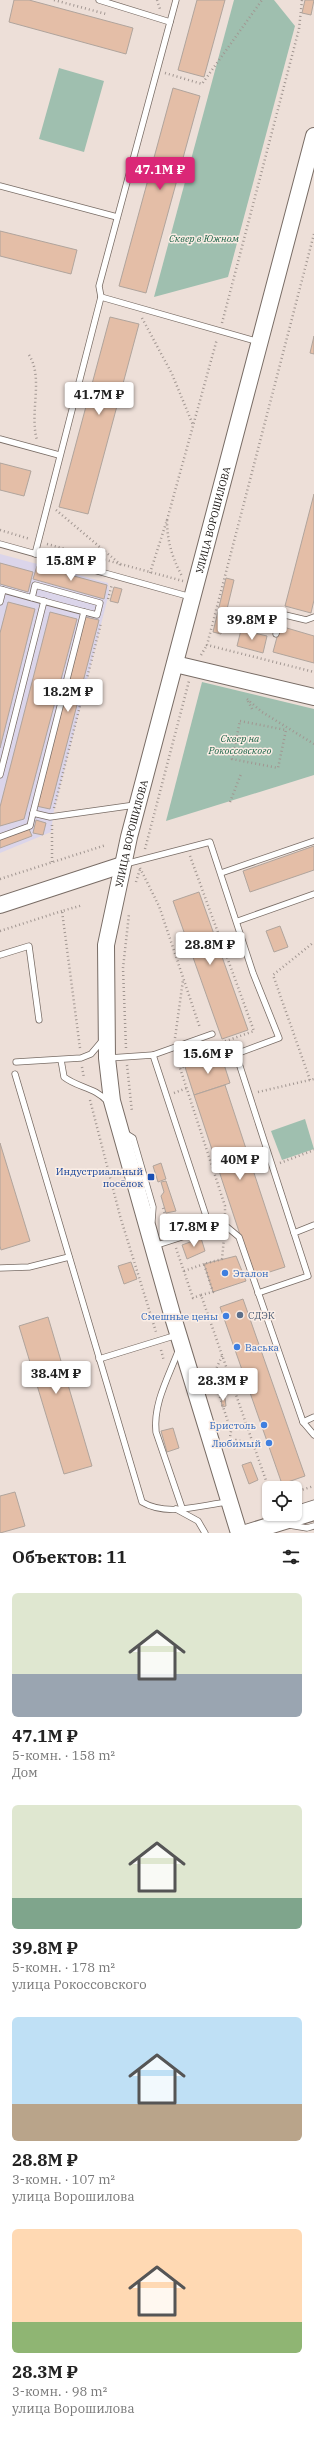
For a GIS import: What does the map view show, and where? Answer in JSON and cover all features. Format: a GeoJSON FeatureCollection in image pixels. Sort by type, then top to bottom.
{"type":"FeatureCollection","features":[{"type":"Feature","properties":{"kind":"main road","name":"УЛИЦА ВОРОШИЛОВА"},"geometry":{"type":"LineString","coordinates":[[239,1533],[179,1339],[114,1108],[107,1058],[106,945],[122,865],[137,804],[194,598],[259,342],[314,136]]}},
{"type":"Feature","properties":{"kind":"main road"},"geometry":{"type":"LineString","coordinates":[[175,664],[314,697]]}},
{"type":"Feature","properties":{"kind":"main road"},"geometry":{"type":"LineString","coordinates":[[0,905],[122,865]]}},
{"type":"Feature","properties":{"kind":"main road"},"geometry":{"type":"LineString","coordinates":[[302,1515],[314,1512]]}},
{"type":"Feature","properties":{"kind":"main road"},"geometry":{"type":"LineString","coordinates":[[246,1533],[281,1521]]}},
{"type":"Feature","properties":{"kind":"lane"},"geometry":{"type":"LineString","coordinates":[[99,0],[170,22]]}},
{"type":"Feature","properties":{"kind":"lane"},"geometry":{"type":"LineString","coordinates":[[35,554],[59,455],[101,297],[99,286],[176,0]]}},
{"type":"Feature","properties":{"kind":"lane"},"geometry":{"type":"LineString","coordinates":[[0,186],[117,217]]}},
{"type":"Feature","properties":{"kind":"lane"},"geometry":{"type":"LineString","coordinates":[[101,297],[259,342]]}},
{"type":"Feature","properties":{"kind":"lane"},"geometry":{"type":"LineString","coordinates":[[0,439],[59,455]]}},
{"type":"Feature","properties":{"kind":"lane"},"geometry":{"type":"LineString","coordinates":[[0,544],[194,598]]}},
{"type":"Feature","properties":{"kind":"lane"},"geometry":{"type":"LineString","coordinates":[[0,602],[2,589],[32,598],[97,615],[100,603],[35,585],[32,598]]}},
{"type":"Feature","properties":{"kind":"lane"},"geometry":{"type":"LineString","coordinates":[[0,775],[44,601]]}},
{"type":"Feature","properties":{"kind":"lane"},"geometry":{"type":"LineString","coordinates":[[0,837],[30,826],[84,612]]}},
{"type":"Feature","properties":{"kind":"lane"},"geometry":{"type":"LineString","coordinates":[[276,634],[281,614],[306,620],[314,617]]}},
{"type":"Feature","properties":{"kind":"lane"},"geometry":{"type":"LineString","coordinates":[[33,813],[53,817],[137,804]]}},
{"type":"Feature","properties":{"kind":"lane"},"geometry":{"type":"LineString","coordinates":[[221,873],[314,841]]}},
{"type":"Feature","properties":{"kind":"lane"},"geometry":{"type":"LineString","coordinates":[[122,865],[210,842],[238,921],[253,973],[279,1038],[236,1054],[308,1276],[258,1293]]}},
{"type":"Feature","properties":{"kind":"lane"},"geometry":{"type":"LineString","coordinates":[[238,921],[314,894]]}},
{"type":"Feature","properties":{"kind":"lane"},"geometry":{"type":"LineString","coordinates":[[0,955],[29,946],[39,1020]]}},
{"type":"Feature","properties":{"kind":"lane"},"geometry":{"type":"LineString","coordinates":[[16,1062],[81,1058],[91,1054],[100,1045],[107,1031]]}},
{"type":"Feature","properties":{"kind":"lane"},"geometry":{"type":"LineString","coordinates":[[107,1058],[153,1054],[204,1038],[212,1034]]}},
{"type":"Feature","properties":{"kind":"lane"},"geometry":{"type":"LineString","coordinates":[[153,1054],[210,1228]]}},
{"type":"Feature","properties":{"kind":"lane"},"geometry":{"type":"LineString","coordinates":[[61,1060],[64,1077],[73,1084],[85,1086],[96,1091],[114,1108]]}},
{"type":"Feature","properties":{"kind":"lane"},"geometry":{"type":"LineString","coordinates":[[15,1074],[142,1502],[161,1509],[174,1509],[229,1502]]}},
{"type":"Feature","properties":{"kind":"lane"},"geometry":{"type":"LineString","coordinates":[[294,1233],[314,1226]]}},
{"type":"Feature","properties":{"kind":"lane"},"geometry":{"type":"LineString","coordinates":[[151,1243],[210,1228],[224,1227],[232,1229],[239,1237],[303,1422],[314,1435]]}},
{"type":"Feature","properties":{"kind":"lane"},"geometry":{"type":"LineString","coordinates":[[0,1268],[29,1267],[69,1257]]}},
{"type":"Feature","properties":{"kind":"lane"},"geometry":{"type":"LineString","coordinates":[[99,1359],[158,1340],[179,1339],[162,1389],[154,1419],[156,1432],[182,1508]]}},
{"type":"Feature","properties":{"kind":"lane"},"geometry":{"type":"LineString","coordinates":[[303,1422],[314,1417]]}},
{"type":"Feature","properties":{"kind":"lane"},"geometry":{"type":"LineString","coordinates":[[302,1506],[314,1502]]}},
{"type":"Feature","properties":{"kind":"lane"},"geometry":{"type":"LineString","coordinates":[[174,1509],[179,1510],[198,1521],[205,1533]]}},
{"type":"Feature","properties":{"kind":"lane"},"geometry":{"type":"LineString","coordinates":[[287,1521],[307,1528],[314,1526]]}},
{"type":"Feature","properties":{"kind":"path"},"geometry":{"type":"LineString","coordinates":[[54,0],[107,14]]}},
{"type":"Feature","properties":{"kind":"path"},"geometry":{"type":"LineString","coordinates":[[157,71],[202,84],[262,0]]}},
{"type":"Feature","properties":{"kind":"path"},"geometry":{"type":"LineString","coordinates":[[223,316],[299,29],[302,0]]}},
{"type":"Feature","properties":{"kind":"path"},"geometry":{"type":"LineString","coordinates":[[314,234],[207,645],[314,672]]}},
{"type":"Feature","properties":{"kind":"path"},"geometry":{"type":"LineString","coordinates":[[135,316],[142,318],[158,345],[193,425]]}},
{"type":"Feature","properties":{"kind":"path"},"geometry":{"type":"LineString","coordinates":[[151,572],[167,520],[216,342]]}},
{"type":"Feature","properties":{"kind":"path"},"geometry":{"type":"LineString","coordinates":[[29,355],[35,364],[33,416],[35,432],[41,450]]}},
{"type":"Feature","properties":{"kind":"path"},"geometry":{"type":"LineString","coordinates":[[48,502],[120,564]]}},
{"type":"Feature","properties":{"kind":"path"},"geometry":{"type":"LineString","coordinates":[[0,530],[186,581],[173,559],[167,537],[167,520]]}},
{"type":"Feature","properties":{"kind":"path"},"geometry":{"type":"LineString","coordinates":[[107,600],[111,585],[120,577]]}},
{"type":"Feature","properties":{"kind":"path"},"geometry":{"type":"LineString","coordinates":[[52,862],[51,832],[53,817],[103,615]]}},
{"type":"Feature","properties":{"kind":"path"},"geometry":{"type":"LineString","coordinates":[[247,699],[262,712],[314,744]]}},
{"type":"Feature","properties":{"kind":"path"},"geometry":{"type":"LineString","coordinates":[[240,721],[286,730],[278,768],[232,759],[240,721]]}},
{"type":"Feature","properties":{"kind":"path"},"geometry":{"type":"LineString","coordinates":[[230,802],[241,774]]}},
{"type":"Feature","properties":{"kind":"path"},"geometry":{"type":"LineString","coordinates":[[0,879],[106,844]]}},
{"type":"Feature","properties":{"kind":"path"},"geometry":{"type":"LineString","coordinates":[[184,1271],[222,1259],[225,1206],[180,1068],[227,1052],[223,1042],[254,1031],[188,848]]}},
{"type":"Feature","properties":{"kind":"path"},"geometry":{"type":"LineString","coordinates":[[140,868],[159,906],[204,1038]]}},
{"type":"Feature","properties":{"kind":"path"},"geometry":{"type":"LineString","coordinates":[[0,932],[83,905]]}},
{"type":"Feature","properties":{"kind":"path"},"geometry":{"type":"LineString","coordinates":[[62,912],[85,1086],[92,1104],[120,1216],[158,1340],[165,1368]]}},
{"type":"Feature","properties":{"kind":"path"},"geometry":{"type":"LineString","coordinates":[[310,1080],[273,975],[314,942]]}},
{"type":"Feature","properties":{"kind":"path"},"geometry":{"type":"LineString","coordinates":[[174,1048],[184,979]]}},
{"type":"Feature","properties":{"kind":"path"},"geometry":{"type":"LineString","coordinates":[[255,1093],[314,1079]]}},
{"type":"Feature","properties":{"kind":"path"},"geometry":{"type":"LineString","coordinates":[[278,1164],[314,1150]]}},
{"type":"Feature","properties":{"kind":"path"},"geometry":{"type":"LineString","coordinates":[[275,1157],[280,1171]]}},
{"type":"Feature","properties":{"kind":"path"},"geometry":{"type":"LineString","coordinates":[[201,1295],[213,1292],[204,1264]]}},
{"type":"Feature","properties":{"kind":"path"},"geometry":{"type":"LineString","coordinates":[[222,1356],[213,1376],[231,1431],[228,1443],[236,1440],[254,1444]]}},
{"type":"Feature","properties":{"kind":"path"},"geometry":{"type":"LineString","coordinates":[[259,1458],[266,1481]]}},
{"type":"Feature","properties":{"kind":"path"},"geometry":{"type":"LineString","coordinates":[[302,1490],[314,1486]]}},
{"type":"Feature","properties":{"kind":"shaded area"},"geometry":{"type":"Polygon","coordinates":[[[0,554],[108,583],[109,593],[54,810],[51,832],[0,853],[0,554]]]}},
{"type":"Feature","properties":{"kind":"green space","name":"Сквер в Южном"},"geometry":{"type":"Polygon","coordinates":[[[234,0],[274,0],[295,26],[228,277],[154,297],[234,0]]]}},
{"type":"Feature","properties":{"kind":"green space"},"geometry":{"type":"Polygon","coordinates":[[[59,68],[104,81],[84,152],[39,139],[59,68]]]}},
{"type":"Feature","properties":{"kind":"green space","name":"Сквер на Рокоссовского"},"geometry":{"type":"Polygon","coordinates":[[[202,682],[314,709],[314,775],[166,821],[202,682]]]}},
{"type":"Feature","properties":{"kind":"green space"},"geometry":{"type":"Polygon","coordinates":[[[305,1119],[314,1149],[282,1160],[271,1131],[305,1119]]]}},
{"type":"Feature","properties":{"kind":"building"},"geometry":{"type":"Polygon","coordinates":[[[14,0],[29,0],[133,28],[126,54],[9,22],[14,0]]]}},
{"type":"Feature","properties":{"kind":"building"},"geometry":{"type":"Polygon","coordinates":[[[197,0],[225,0],[204,77],[178,70],[197,0]]]}},
{"type":"Feature","properties":{"kind":"building"},"geometry":{"type":"Polygon","coordinates":[[[305,0],[314,0],[311,15],[302,13],[305,0]]]}},
{"type":"Feature","properties":{"kind":"building"},"geometry":{"type":"Polygon","coordinates":[[[173,88],[200,96],[146,293],[119,286],[173,88]]]}},
{"type":"Feature","properties":{"kind":"building"},"geometry":{"type":"Polygon","coordinates":[[[0,231],[77,250],[71,274],[0,256],[0,231]]]}},
{"type":"Feature","properties":{"kind":"building"},"geometry":{"type":"Polygon","coordinates":[[[110,317],[139,324],[88,514],[59,507],[110,317]]]}},
{"type":"Feature","properties":{"kind":"building"},"geometry":{"type":"Polygon","coordinates":[[[314,336],[314,354],[310,353],[314,336]]]}},
{"type":"Feature","properties":{"kind":"building"},"geometry":{"type":"Polygon","coordinates":[[[0,463],[31,471],[24,496],[0,490],[0,463]]]}},
{"type":"Feature","properties":{"kind":"building"},"geometry":{"type":"Polygon","coordinates":[[[314,494],[314,600],[311,613],[285,606],[314,494]]]}},
{"type":"Feature","properties":{"kind":"building"},"geometry":{"type":"Polygon","coordinates":[[[0,563],[33,572],[28,592],[0,584],[0,563]]]}},
{"type":"Feature","properties":{"kind":"building"},"geometry":{"type":"Polygon","coordinates":[[[37,566],[107,585],[104,599],[33,579],[37,566]]]}},
{"type":"Feature","properties":{"kind":"building"},"geometry":{"type":"Polygon","coordinates":[[[226,578],[234,580],[221,634],[213,632],[226,578]]]}},
{"type":"Feature","properties":{"kind":"building"},"geometry":{"type":"Polygon","coordinates":[[[114,587],[122,589],[118,603],[110,601],[114,587]]]}},
{"type":"Feature","properties":{"kind":"building"},"geometry":{"type":"Polygon","coordinates":[[[8,602],[35,609],[0,748],[0,633],[8,602]]]}},
{"type":"Feature","properties":{"kind":"building"},"geometry":{"type":"Polygon","coordinates":[[[50,612],[77,619],[24,819],[0,826],[0,807],[50,612]]]}},
{"type":"Feature","properties":{"kind":"building"},"geometry":{"type":"Polygon","coordinates":[[[85,617],[99,620],[50,809],[36,806],[85,617]]]}},
{"type":"Feature","properties":{"kind":"building"},"geometry":{"type":"Polygon","coordinates":[[[280,626],[314,636],[314,663],[273,652],[280,626]]]}},
{"type":"Feature","properties":{"kind":"building"},"geometry":{"type":"Polygon","coordinates":[[[241,630],[267,636],[263,653],[237,646],[241,630]]]}},
{"type":"Feature","properties":{"kind":"building"},"geometry":{"type":"Polygon","coordinates":[[[36,820],[46,823],[43,835],[33,833],[36,820]]]}},
{"type":"Feature","properties":{"kind":"building"},"geometry":{"type":"Polygon","coordinates":[[[29,829],[32,836],[0,848],[0,839],[29,829]]]}},
{"type":"Feature","properties":{"kind":"building"},"geometry":{"type":"Polygon","coordinates":[[[314,846],[314,870],[250,892],[243,871],[314,846]]]}},
{"type":"Feature","properties":{"kind":"building"},"geometry":{"type":"Polygon","coordinates":[[[199,892],[248,1030],[222,1039],[173,901],[199,892]]]}},
{"type":"Feature","properties":{"kind":"building"},"geometry":{"type":"Polygon","coordinates":[[[280,926],[288,947],[274,952],[266,931],[280,926]]]}},
{"type":"Feature","properties":{"kind":"building"},"geometry":{"type":"Polygon","coordinates":[[[221,1055],[230,1083],[194,1095],[185,1067],[221,1055]]]}},
{"type":"Feature","properties":{"kind":"building"},"geometry":{"type":"Polygon","coordinates":[[[225,1085],[285,1267],[254,1277],[194,1095],[225,1085]]]}},
{"type":"Feature","properties":{"kind":"building"},"geometry":{"type":"Polygon","coordinates":[[[0,1143],[30,1241],[1,1250],[0,1246],[0,1143]]]}},
{"type":"Feature","properties":{"kind":"building"},"geometry":{"type":"Polygon","coordinates":[[[161,1163],[166,1179],[158,1182],[153,1166],[161,1163]]]}},
{"type":"Feature","properties":{"kind":"building"},"geometry":{"type":"Polygon","coordinates":[[[166,1181],[176,1211],[166,1213],[161,1196],[164,1192],[161,1182],[166,1181]]]}},
{"type":"Feature","properties":{"kind":"building"},"geometry":{"type":"Polygon","coordinates":[[[201,1238],[205,1251],[187,1259],[182,1245],[201,1238]]]}},
{"type":"Feature","properties":{"kind":"building","name":"Эталон"},"geometry":{"type":"Polygon","coordinates":[[[236,1256],[246,1281],[213,1292],[204,1264],[236,1256]]]}},
{"type":"Feature","properties":{"kind":"building"},"geometry":{"type":"Polygon","coordinates":[[[131,1262],[137,1279],[124,1284],[118,1266],[131,1262]]]}},
{"type":"Feature","properties":{"kind":"building"},"geometry":{"type":"Polygon","coordinates":[[[243,1299],[305,1476],[291,1481],[281,1481],[220,1307],[243,1299]]]}},
{"type":"Feature","properties":{"kind":"building"},"geometry":{"type":"Polygon","coordinates":[[[48,1317],[92,1466],[64,1474],[19,1326],[48,1317]]]}},
{"type":"Feature","properties":{"kind":"building"},"geometry":{"type":"Polygon","coordinates":[[[221,1398],[225,1398],[226,1406],[222,1407],[221,1398]]]}},
{"type":"Feature","properties":{"kind":"building"},"geometry":{"type":"Polygon","coordinates":[[[173,1428],[179,1448],[167,1452],[161,1431],[173,1428]]]}},
{"type":"Feature","properties":{"kind":"building"},"geometry":{"type":"Polygon","coordinates":[[[251,1462],[258,1480],[249,1484],[242,1465],[251,1462]]]}},
{"type":"Feature","properties":{"kind":"building"},"geometry":{"type":"Polygon","coordinates":[[[15,1492],[25,1526],[0,1533],[0,1496],[15,1492]]]}},
{"type":"Feature","properties":{"kind":"place","name":"Индустриальный посёлок"},"geometry":{"type":"Point","coordinates":[151,1177]}},
{"type":"Feature","properties":{"kind":"place","name":"Эталон"},"geometry":{"type":"Point","coordinates":[225,1273]}},
{"type":"Feature","properties":{"kind":"place","name":"СДЭК"},"geometry":{"type":"Point","coordinates":[240,1315]}},
{"type":"Feature","properties":{"kind":"place","name":"Смешные цены"},"geometry":{"type":"Point","coordinates":[226,1316]}},
{"type":"Feature","properties":{"kind":"place","name":"Васька"},"geometry":{"type":"Point","coordinates":[237,1347]}},
{"type":"Feature","properties":{"kind":"place","name":"Бристоль"},"geometry":{"type":"Point","coordinates":[264,1425]}},
{"type":"Feature","properties":{"kind":"place","name":"Любимый"},"geometry":{"type":"Point","coordinates":[269,1443]}}]}
